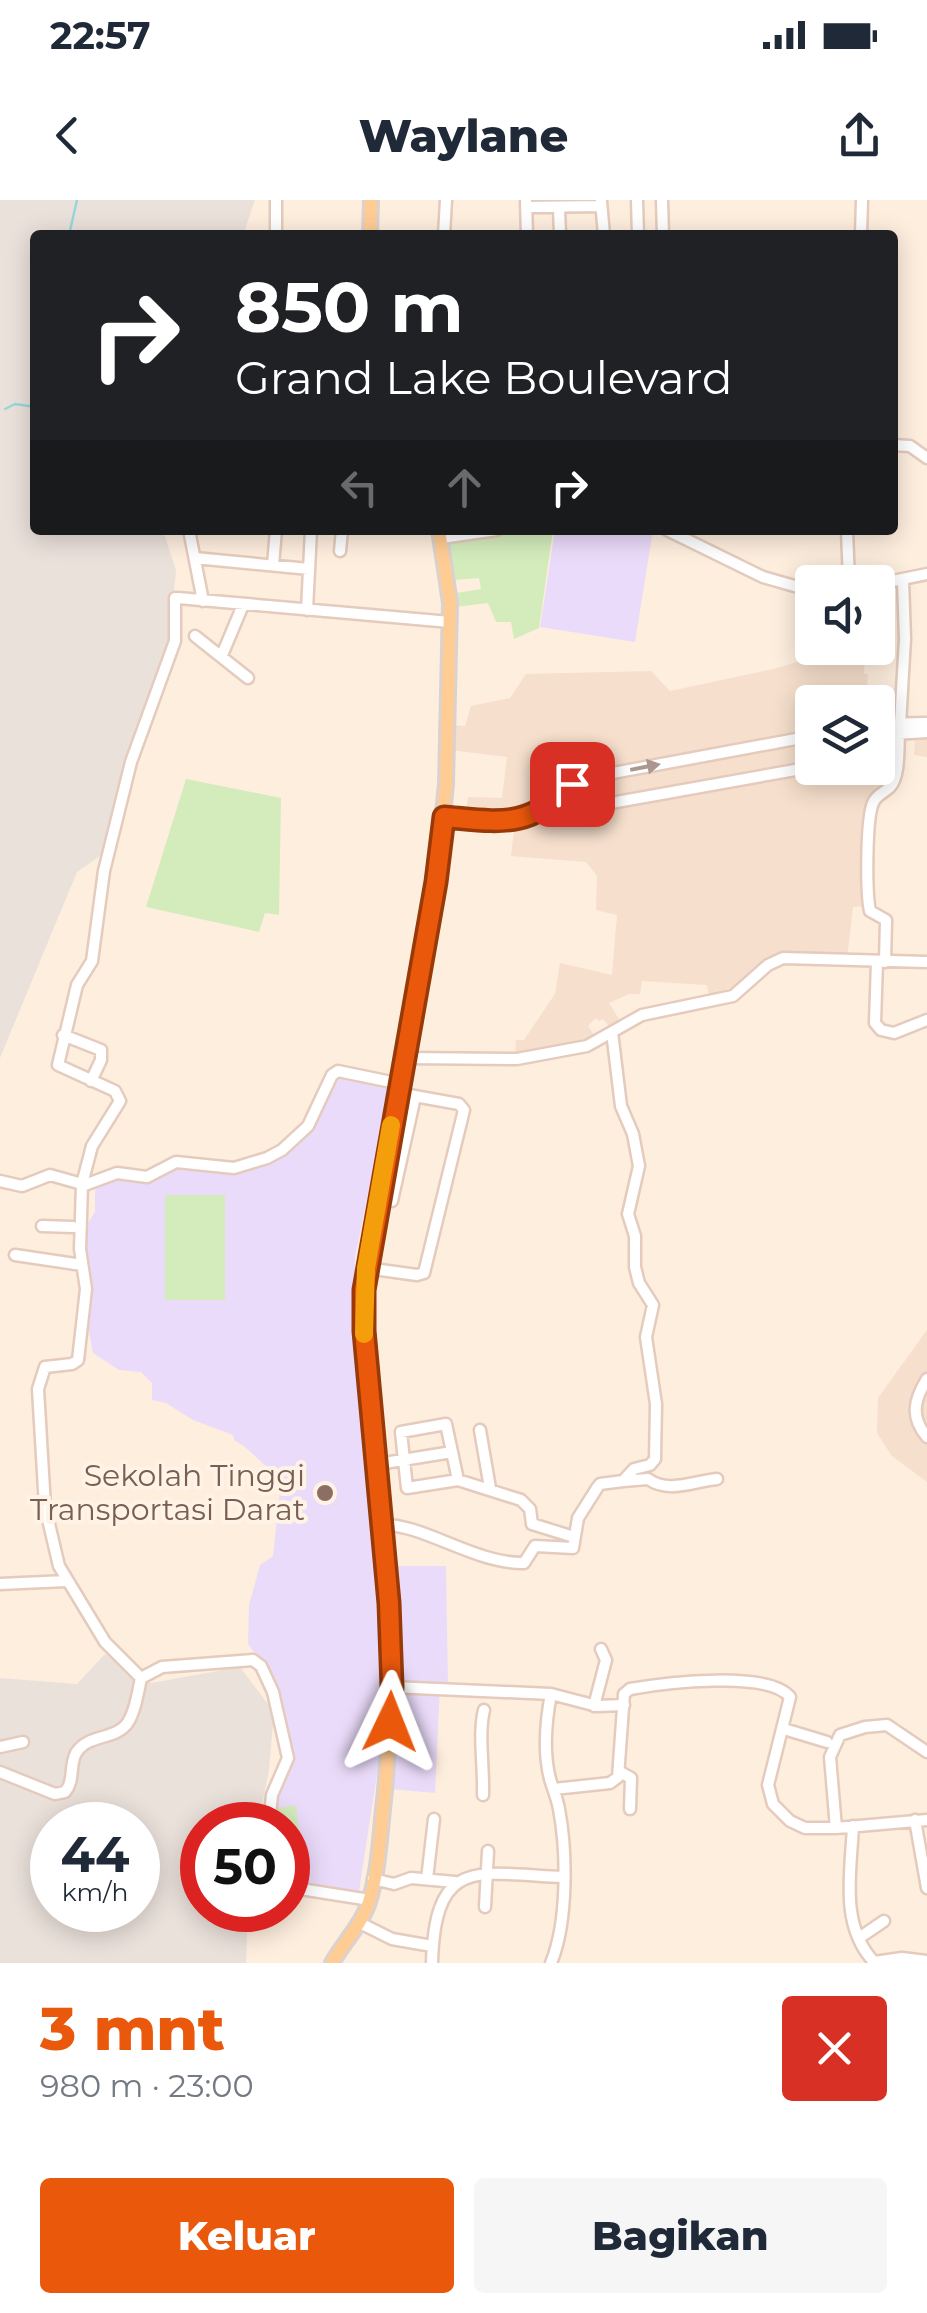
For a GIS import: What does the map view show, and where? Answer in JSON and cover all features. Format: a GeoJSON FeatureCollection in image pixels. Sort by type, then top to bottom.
{"type":"FeatureCollection","features":[{"type":"Feature","properties":{"kind":"main road"},"geometry":{"type":"LineString","coordinates":[[370,230],[371,200]]}},
{"type":"Feature","properties":{"kind":"main road"},"geometry":{"type":"LineString","coordinates":[[332,1963],[360,1923],[370,1900],[383,1806],[392,1687],[378,1464],[364,1331],[366,1268],[406,1058],[444,817],[450,588],[440,535]]}},
{"type":"Feature","properties":{"kind":"street"},"geometry":{"type":"LineString","coordinates":[[274,230],[276,200]]}},
{"type":"Feature","properties":{"kind":"street"},"geometry":{"type":"LineString","coordinates":[[444,230],[446,200]]}},
{"type":"Feature","properties":{"kind":"street"},"geometry":{"type":"LineString","coordinates":[[637,200],[638,230]]}},
{"type":"Feature","properties":{"kind":"street"},"geometry":{"type":"LineString","coordinates":[[662,200],[663,230]]}},
{"type":"Feature","properties":{"kind":"street"},"geometry":{"type":"LineString","coordinates":[[861,230],[862,200]]}},
{"type":"Feature","properties":{"kind":"street"},"geometry":{"type":"LineString","coordinates":[[527,230],[526,204],[559,208],[601,203],[604,230]]}},
{"type":"Feature","properties":{"kind":"street"},"geometry":{"type":"LineString","coordinates":[[559,208],[560,230]]}},
{"type":"Feature","properties":{"kind":"street"},"geometry":{"type":"LineString","coordinates":[[898,445],[910,446],[927,458]]}},
{"type":"Feature","properties":{"kind":"street"},"geometry":{"type":"LineString","coordinates":[[190,535],[203,601]]}},
{"type":"Feature","properties":{"kind":"street"},"geometry":{"type":"LineString","coordinates":[[274,566],[276,535]]}},
{"type":"Feature","properties":{"kind":"street"},"geometry":{"type":"LineString","coordinates":[[306,610],[310,535]]}},
{"type":"Feature","properties":{"kind":"street"},"geometry":{"type":"LineString","coordinates":[[340,551],[342,535]]}},
{"type":"Feature","properties":{"kind":"street"},"geometry":{"type":"LineString","coordinates":[[678,535],[762,577],[795,586]]}},
{"type":"Feature","properties":{"kind":"street"},"geometry":{"type":"LineString","coordinates":[[847,535],[849,565]]}},
{"type":"Feature","properties":{"kind":"street"},"geometry":{"type":"LineString","coordinates":[[195,558],[309,569]]}},
{"type":"Feature","properties":{"kind":"street"},"geometry":{"type":"LineString","coordinates":[[895,581],[927,574]]}},
{"type":"Feature","properties":{"kind":"street"},"geometry":{"type":"LineString","coordinates":[[903,580],[905,639],[895,779],[876,797],[870,814],[866,883],[870,910],[886,920],[875,1023],[880,1030],[894,1032],[927,1020]]}},
{"type":"Feature","properties":{"kind":"street"},"geometry":{"type":"LineString","coordinates":[[141,1678],[105,1642],[66,1581],[45,1507],[38,1390],[45,1366],[78,1360],[86,1288],[77,1224],[82,1185],[92,1146],[120,1103],[115,1090],[58,1065],[63,1035],[77,985],[92,961],[104,871],[131,762],[175,640],[177,598],[450,622]]}},
{"type":"Feature","properties":{"kind":"street"},"geometry":{"type":"LineString","coordinates":[[222,655],[243,605]]}},
{"type":"Feature","properties":{"kind":"street"},"geometry":{"type":"LineString","coordinates":[[195,636],[248,678]]}},
{"type":"Feature","properties":{"kind":"street"},"geometry":{"type":"LineString","coordinates":[[895,738],[927,723]]}},
{"type":"Feature","properties":{"kind":"street"},"geometry":{"type":"LineString","coordinates":[[895,732],[927,732]]}},
{"type":"Feature","properties":{"kind":"street"},"geometry":{"type":"LineString","coordinates":[[527,818],[545,811],[572,784],[586,778],[795,740]]}},
{"type":"Feature","properties":{"kind":"street"},"geometry":{"type":"LineString","coordinates":[[444,817],[527,818],[795,770]]}},
{"type":"Feature","properties":{"kind":"street"},"geometry":{"type":"LineString","coordinates":[[406,1058],[517,1059],[587,1046],[642,1014],[733,996],[768,964],[784,958],[927,962]]}},
{"type":"Feature","properties":{"kind":"street"},"geometry":{"type":"LineString","coordinates":[[612,1032],[621,1106],[638,1166],[628,1214],[635,1236],[636,1276],[652,1305],[646,1336],[656,1404],[655,1459],[650,1465],[634,1469],[623,1481]]}},
{"type":"Feature","properties":{"kind":"street"},"geometry":{"type":"LineString","coordinates":[[63,1035],[100,1050],[102,1060],[91,1081]]}},
{"type":"Feature","properties":{"kind":"street"},"geometry":{"type":"LineString","coordinates":[[0,1181],[22,1186],[50,1175],[82,1185],[117,1173],[147,1177],[176,1162],[234,1168],[267,1158],[308,1126],[338,1071],[399,1088],[415,1097],[459,1104],[464,1110],[428,1266],[418,1275],[366,1268]]}},
{"type":"Feature","properties":{"kind":"street"},"geometry":{"type":"LineString","coordinates":[[392,1200],[415,1097]]}},
{"type":"Feature","properties":{"kind":"street"},"geometry":{"type":"LineString","coordinates":[[42,1226],[77,1224]]}},
{"type":"Feature","properties":{"kind":"street"},"geometry":{"type":"LineString","coordinates":[[16,1255],[82,1266]]}},
{"type":"Feature","properties":{"kind":"street"},"geometry":{"type":"LineString","coordinates":[[927,1379],[917,1396],[915,1412],[927,1437]]}},
{"type":"Feature","properties":{"kind":"street"},"geometry":{"type":"LineString","coordinates":[[458,1480],[444,1423],[401,1432],[408,1489],[458,1480],[490,1488],[527,1504],[532,1524],[574,1537]]}},
{"type":"Feature","properties":{"kind":"street"},"geometry":{"type":"LineString","coordinates":[[480,1430],[490,1488]]}},
{"type":"Feature","properties":{"kind":"street"},"geometry":{"type":"LineString","coordinates":[[378,1464],[452,1452]]}},
{"type":"Feature","properties":{"kind":"street"},"geometry":{"type":"LineString","coordinates":[[382,1526],[399,1526],[482,1556],[518,1564],[527,1561],[531,1549],[537,1546],[573,1548],[578,1518],[597,1488],[648,1479],[652,1484],[680,1487],[717,1479]]}},
{"type":"Feature","properties":{"kind":"street"},"geometry":{"type":"LineString","coordinates":[[0,1584],[66,1581]]}},
{"type":"Feature","properties":{"kind":"street"},"geometry":{"type":"LineString","coordinates":[[594,1706],[606,1660],[601,1650]]}},
{"type":"Feature","properties":{"kind":"street"},"geometry":{"type":"LineString","coordinates":[[0,1772],[55,1794],[65,1792],[78,1750],[127,1723],[141,1678],[162,1666],[258,1661],[274,1692],[288,1758],[271,1802]]}},
{"type":"Feature","properties":{"kind":"street"},"geometry":{"type":"LineString","coordinates":[[554,1788],[610,1783],[620,1772],[624,1694],[630,1689],[759,1682],[787,1692],[790,1697],[768,1785],[773,1804],[797,1826],[836,1828],[921,1820],[927,1888]]}},
{"type":"Feature","properties":{"kind":"street"},"geometry":{"type":"LineString","coordinates":[[392,1687],[551,1694],[594,1706],[624,1704]]}},
{"type":"Feature","properties":{"kind":"street"},"geometry":{"type":"LineString","coordinates":[[551,1694],[546,1716],[546,1758],[562,1827],[564,1877],[559,1942],[551,1963]]}},
{"type":"Feature","properties":{"kind":"street"},"geometry":{"type":"LineString","coordinates":[[483,1794],[484,1744],[479,1730],[484,1710]]}},
{"type":"Feature","properties":{"kind":"street"},"geometry":{"type":"LineString","coordinates":[[836,1828],[830,1757],[840,1735],[865,1726],[887,1725],[927,1752]]}},
{"type":"Feature","properties":{"kind":"street"},"geometry":{"type":"LineString","coordinates":[[784,1729],[826,1742]]}},
{"type":"Feature","properties":{"kind":"street"},"geometry":{"type":"LineString","coordinates":[[0,1748],[23,1742]]}},
{"type":"Feature","properties":{"kind":"street"},"geometry":{"type":"LineString","coordinates":[[620,1772],[630,1778],[630,1809]]}},
{"type":"Feature","properties":{"kind":"street"},"geometry":{"type":"LineString","coordinates":[[427,1879],[434,1820]]}},
{"type":"Feature","properties":{"kind":"street"},"geometry":{"type":"LineString","coordinates":[[854,1826],[848,1888],[852,1918],[866,1954],[874,1962],[902,1958],[927,1962]]}},
{"type":"Feature","properties":{"kind":"street"},"geometry":{"type":"LineString","coordinates":[[485,1907],[488,1851]]}},
{"type":"Feature","properties":{"kind":"street"},"geometry":{"type":"LineString","coordinates":[[432,1963],[432,1946],[444,1902],[455,1882],[468,1875],[486,1874],[564,1877]]}},
{"type":"Feature","properties":{"kind":"street"},"geometry":{"type":"LineString","coordinates":[[373,1879],[394,1884],[408,1878],[455,1882]]}},
{"type":"Feature","properties":{"kind":"street"},"geometry":{"type":"LineString","coordinates":[[310,1891],[370,1900]]}},
{"type":"Feature","properties":{"kind":"street"},"geometry":{"type":"LineString","coordinates":[[859,1938],[884,1921]]}},
{"type":"Feature","properties":{"kind":"street"},"geometry":{"type":"LineString","coordinates":[[360,1923],[392,1940],[432,1946]]}},
{"type":"Feature","properties":{"kind":"shaded area"},"geometry":{"type":"Polygon","coordinates":[[[0,200],[255,200],[245,230],[30,230],[30,535],[165,535],[176,570],[170,636],[123,771],[104,853],[77,872],[0,1058],[0,200]]]}},
{"type":"Feature","properties":{"kind":"shaded area"},"geometry":{"type":"Polygon","coordinates":[[[554,535],[652,535],[635,642],[540,627],[554,535]]]}},
{"type":"Feature","properties":{"kind":"shaded area"},"geometry":{"type":"Polygon","coordinates":[[[795,663],[864,665],[864,674],[868,674],[867,685],[795,685],[795,785],[886,785],[869,797],[863,906],[853,907],[847,959],[781,954],[768,958],[735,988],[709,996],[707,985],[642,981],[640,994],[629,994],[609,1003],[619,1019],[610,1027],[596,1018],[588,1026],[596,1038],[515,1054],[516,1040],[524,1040],[555,994],[560,963],[612,975],[617,915],[596,910],[597,876],[586,862],[511,856],[514,830],[464,823],[468,797],[502,798],[507,757],[450,750],[449,725],[465,726],[471,706],[510,698],[526,674],[651,671],[670,691],[795,663]]]}},
{"type":"Feature","properties":{"kind":"shaded area"},"geometry":{"type":"Polygon","coordinates":[[[895,719],[927,727],[927,757],[914,755],[915,740],[896,739],[895,745],[895,719]]]}},
{"type":"Feature","properties":{"kind":"shaded area","name":"Sekolah Tinggi Transportasi Darat"},"geometry":{"type":"Polygon","coordinates":[[[329,1067],[391,1083],[355,1257],[384,1689],[379,1761],[358,1898],[310,1890],[310,1802],[274,1802],[291,1767],[280,1710],[266,1670],[248,1644],[249,1605],[260,1565],[273,1556],[281,1480],[233,1435],[152,1400],[152,1383],[141,1372],[119,1370],[93,1353],[81,1234],[95,1212],[95,1191],[109,1177],[141,1182],[171,1167],[247,1172],[274,1160],[304,1124],[319,1098],[329,1067]]]}},
{"type":"Feature","properties":{"kind":"shaded area"},"geometry":{"type":"Polygon","coordinates":[[[927,1330],[927,1482],[892,1456],[877,1433],[878,1398],[927,1330]]]}},
{"type":"Feature","properties":{"kind":"shaded area"},"geometry":{"type":"Polygon","coordinates":[[[389,1566],[446,1566],[448,1685],[440,1685],[435,1793],[390,1789],[400,1655],[389,1566]]]}},
{"type":"Feature","properties":{"kind":"shaded area"},"geometry":{"type":"Polygon","coordinates":[[[105,1654],[151,1683],[240,1667],[274,1712],[263,1802],[180,1802],[180,1932],[247,1932],[246,1963],[0,1963],[0,1678],[77,1684],[105,1654]]]}},
{"type":"Feature","properties":{"kind":"green space"},"geometry":{"type":"Polygon","coordinates":[[[476,535],[552,535],[539,628],[514,639],[511,622],[496,622],[488,603],[455,607],[457,593],[481,589],[479,578],[453,580],[447,541],[476,535]]]}},
{"type":"Feature","properties":{"kind":"green space"},"geometry":{"type":"Polygon","coordinates":[[[186,779],[281,798],[279,915],[265,913],[259,932],[146,907],[186,779]]]}},
{"type":"Feature","properties":{"kind":"green space"},"geometry":{"type":"Polygon","coordinates":[[[165,1195],[225,1195],[225,1300],[165,1300],[165,1195]]]}},
{"type":"Feature","properties":{"kind":"waterway"},"geometry":{"type":"LineString","coordinates":[[70,230],[77,200]]}},
{"type":"Feature","properties":{"kind":"waterway"},"geometry":{"type":"LineString","coordinates":[[5,409],[15,404],[30,406]]}},
{"type":"Feature","properties":{"kind":"slow traffic"},"geometry":{"type":"LineString","coordinates":[[364,1334],[366,1268],[391,1125]]}},
{"type":"Feature","properties":{"kind":"place","name":"Sekolah Tinggi Transportasi Darat"},"geometry":{"type":"Point","coordinates":[325,1493]}},
{"type":"Feature","properties":{"kind":"route"},"geometry":{"type":"LineString","coordinates":[[390,1722],[389,1603],[364,1331],[364,1290],[444,817],[527,818],[545,811],[572,784]]}}]}
